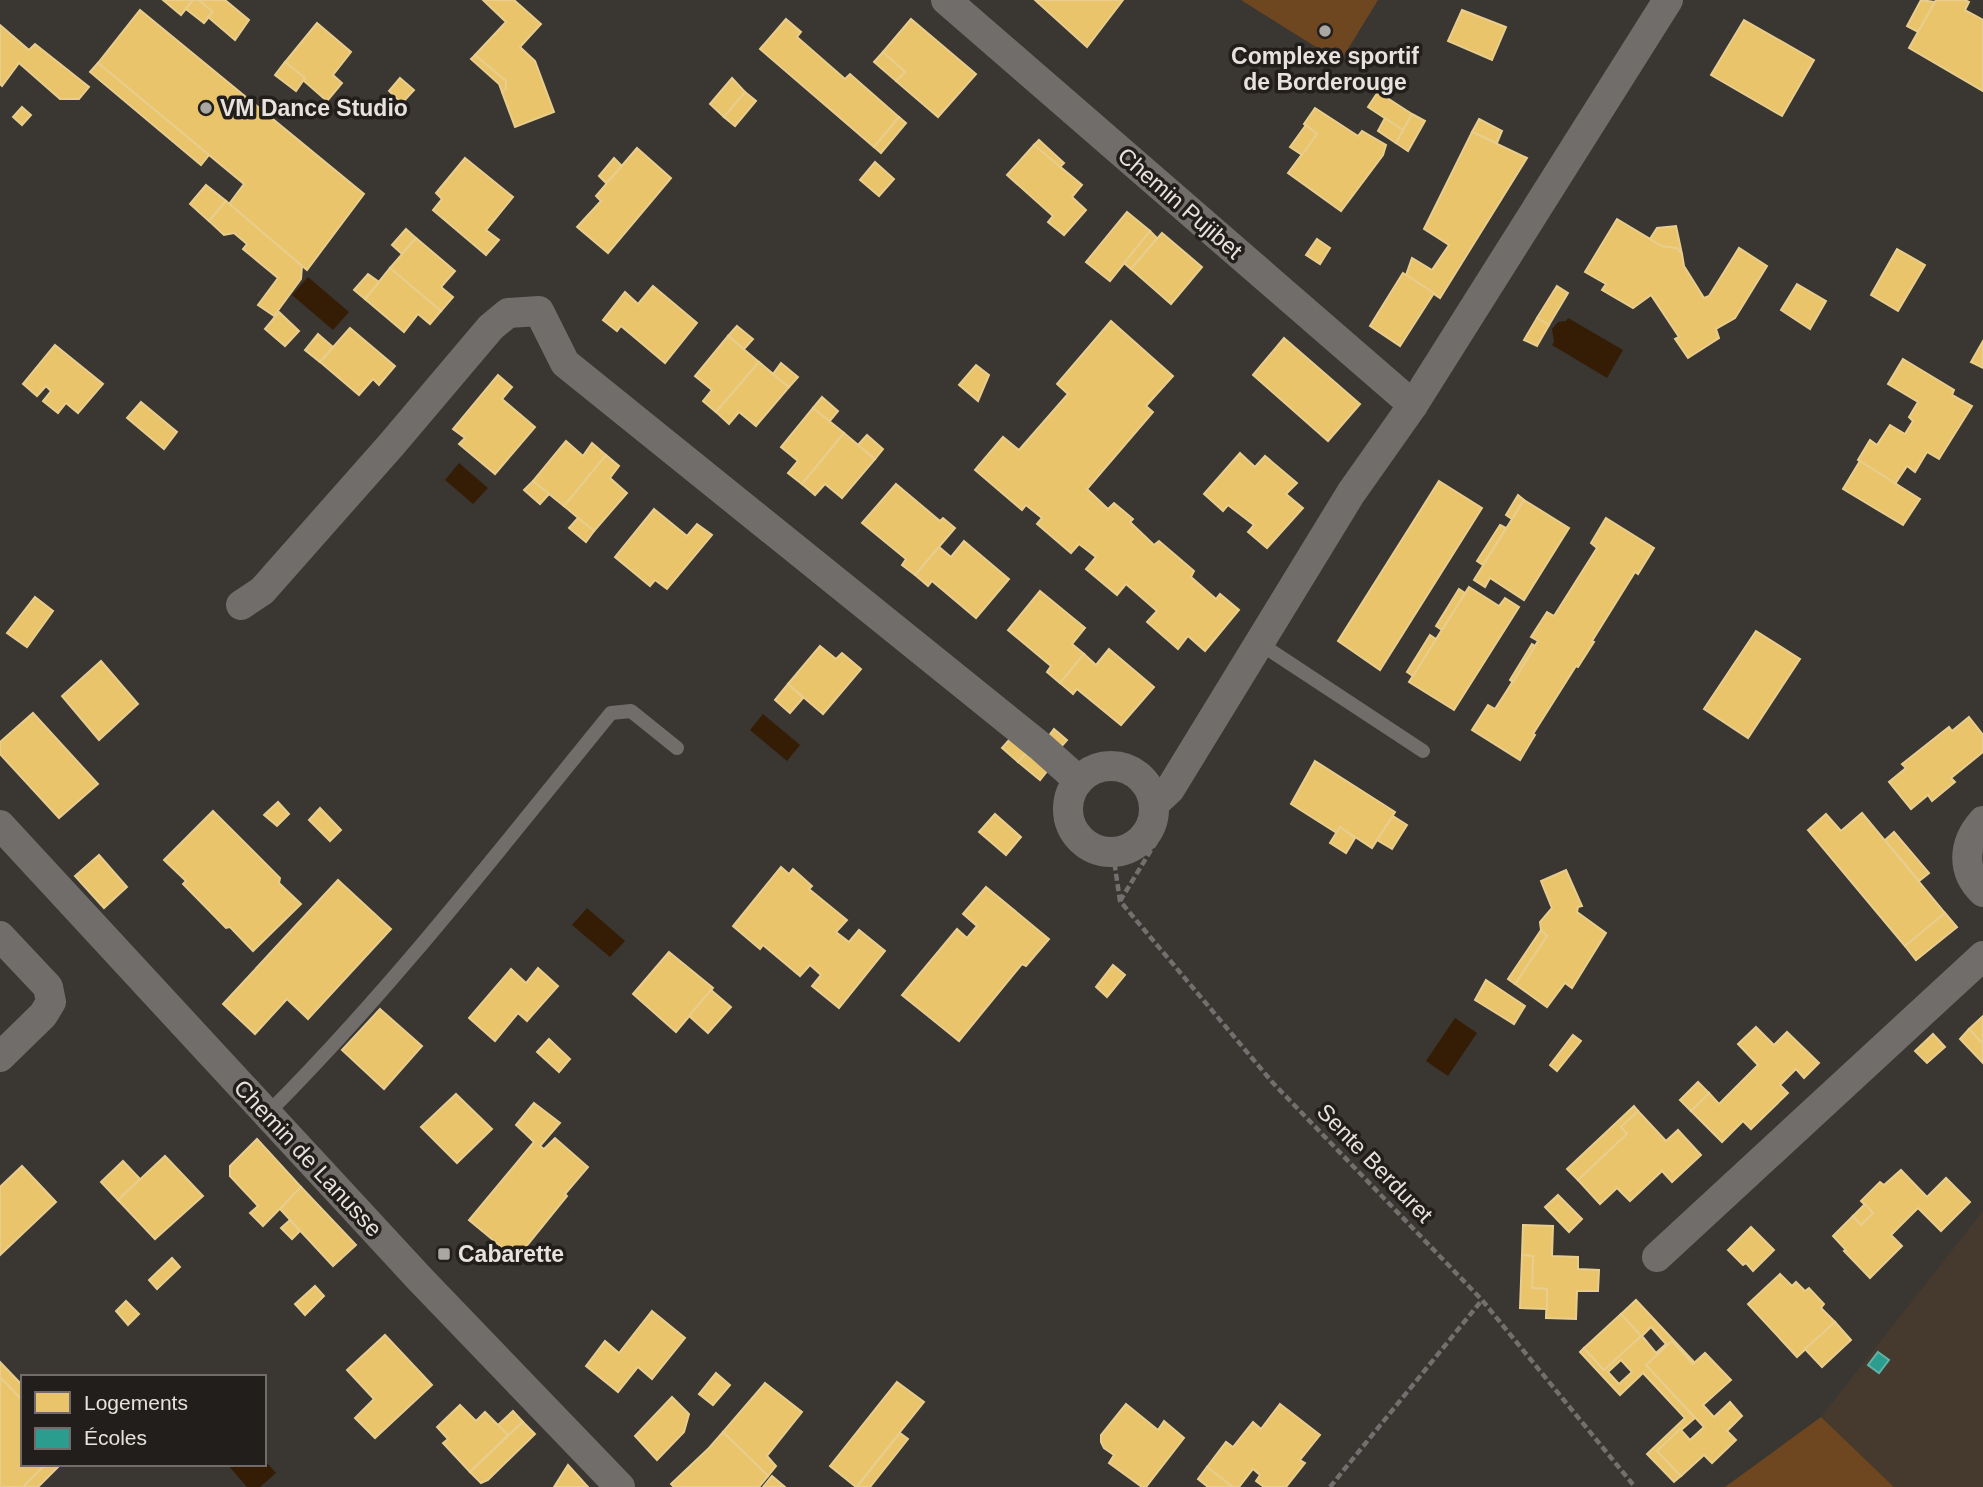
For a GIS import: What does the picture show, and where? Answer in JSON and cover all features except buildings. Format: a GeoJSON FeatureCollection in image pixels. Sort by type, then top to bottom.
{"type":"FeatureCollection","features":[{"type":"Feature","properties":{"kind":"street","name":"Chemin Pujibet"},"geometry":{"type":"LineString","coordinates":[[946,0],[1413,405]]}},
{"type":"Feature","properties":{"kind":"street"},"geometry":{"type":"LineString","coordinates":[[1154,804],[1170,789],[1351,493],[1413,405],[1668,0]]}},
{"type":"Feature","properties":{"kind":"street"},"geometry":{"type":"LineString","coordinates":[[242,605],[262,591],[491,327],[508,313],[539,312],[565,363],[1040,746],[1078,780]]}},
{"type":"Feature","properties":{"kind":"street"},"geometry":{"type":"LineString","coordinates":[[1103,766],[1131,770],[1142,778],[1150,790],[1154,804],[1154,818],[1140,842],[1114,853],[1099,851],[1086,845],[1075,834],[1069,821],[1070,792],[1078,780],[1089,771],[1103,766]]}},
{"type":"Feature","properties":{"kind":"street"},"geometry":{"type":"LineString","coordinates":[[1983,821],[1973,833],[1966,849],[1967,868],[1974,884],[1983,892]]}},
{"type":"Feature","properties":{"kind":"street","name":"Chemin de Lanusse"},"geometry":{"type":"LineString","coordinates":[[0,825],[419,1278],[620,1487]]}},
{"type":"Feature","properties":{"kind":"street"},"geometry":{"type":"LineString","coordinates":[[0,936],[48,987],[51,1002],[43,1016],[0,1056]]}},
{"type":"Feature","properties":{"kind":"street"},"geometry":{"type":"LineString","coordinates":[[1657,1256],[1983,956]]}},
{"type":"Feature","properties":{"kind":"lane"},"geometry":{"type":"LineString","coordinates":[[1259,643],[1423,751]]}},
{"type":"Feature","properties":{"kind":"lane"},"geometry":{"type":"LineString","coordinates":[[267,1114],[304,1077],[417,950],[611,713],[631,711],[677,748]]}},
{"type":"Feature","properties":{"kind":"path","name":"Sente Berduret"},"geometry":{"type":"LineString","coordinates":[[1114,853],[1120,901],[1273,1083],[1482,1300],[1636,1487]]}},
{"type":"Feature","properties":{"kind":"path"},"geometry":{"type":"LineString","coordinates":[[1330,1487],[1482,1300]]}},
{"type":"Feature","properties":{"kind":"shaded area","name":"Complexe sportif de Borderouge"},"geometry":{"type":"Polygon","coordinates":[[[1241,0],[1378,0],[1340,62],[1241,0]]]}},
{"type":"Feature","properties":{"kind":"shaded area"},"geometry":{"type":"Polygon","coordinates":[[[308,277],[349,312],[333,330],[292,295],[308,277]]]}},
{"type":"Feature","properties":{"kind":"shaded area"},"geometry":{"type":"Polygon","coordinates":[[[1568,318],[1623,350],[1607,378],[1552,345],[1552,329],[1558,322],[1568,318]]]}},
{"type":"Feature","properties":{"kind":"shaded area"},"geometry":{"type":"Polygon","coordinates":[[[459,463],[488,488],[473,504],[445,480],[459,463]]]}},
{"type":"Feature","properties":{"kind":"shaded area"},"geometry":{"type":"Polygon","coordinates":[[[763,714],[800,745],[787,761],[750,730],[763,714]]]}},
{"type":"Feature","properties":{"kind":"shaded area"},"geometry":{"type":"Polygon","coordinates":[[[587,908],[625,941],[610,957],[572,925],[587,908]]]}},
{"type":"Feature","properties":{"kind":"shaded area"},"geometry":{"type":"Polygon","coordinates":[[[1455,1018],[1477,1033],[1448,1076],[1426,1061],[1455,1018]]]}},
{"type":"Feature","properties":{"kind":"shaded area"},"geometry":{"type":"Polygon","coordinates":[[[1983,1211],[1983,1487],[1894,1487],[1821,1417],[1983,1211]]]}},
{"type":"Feature","properties":{"kind":"shaded area"},"geometry":{"type":"Polygon","coordinates":[[[1821,1417],[1894,1487],[1725,1487],[1821,1417]]]}},
{"type":"Feature","properties":{"kind":"shaded area"},"geometry":{"type":"Polygon","coordinates":[[[266,1462],[276,1473],[260,1487],[247,1487],[229,1466],[266,1466],[266,1462]]]}},
{"type":"Feature","properties":{"kind":"place","name":"Complexe sportif de Borderouge"},"geometry":{"type":"Point","coordinates":[1325,31]}},
{"type":"Feature","properties":{"kind":"place","name":"VM Dance Studio"},"geometry":{"type":"Point","coordinates":[206,108]}},
{"type":"Feature","properties":{"kind":"place","name":"Cabarette"},"geometry":{"type":"Point","coordinates":[444,1254]}}]}
